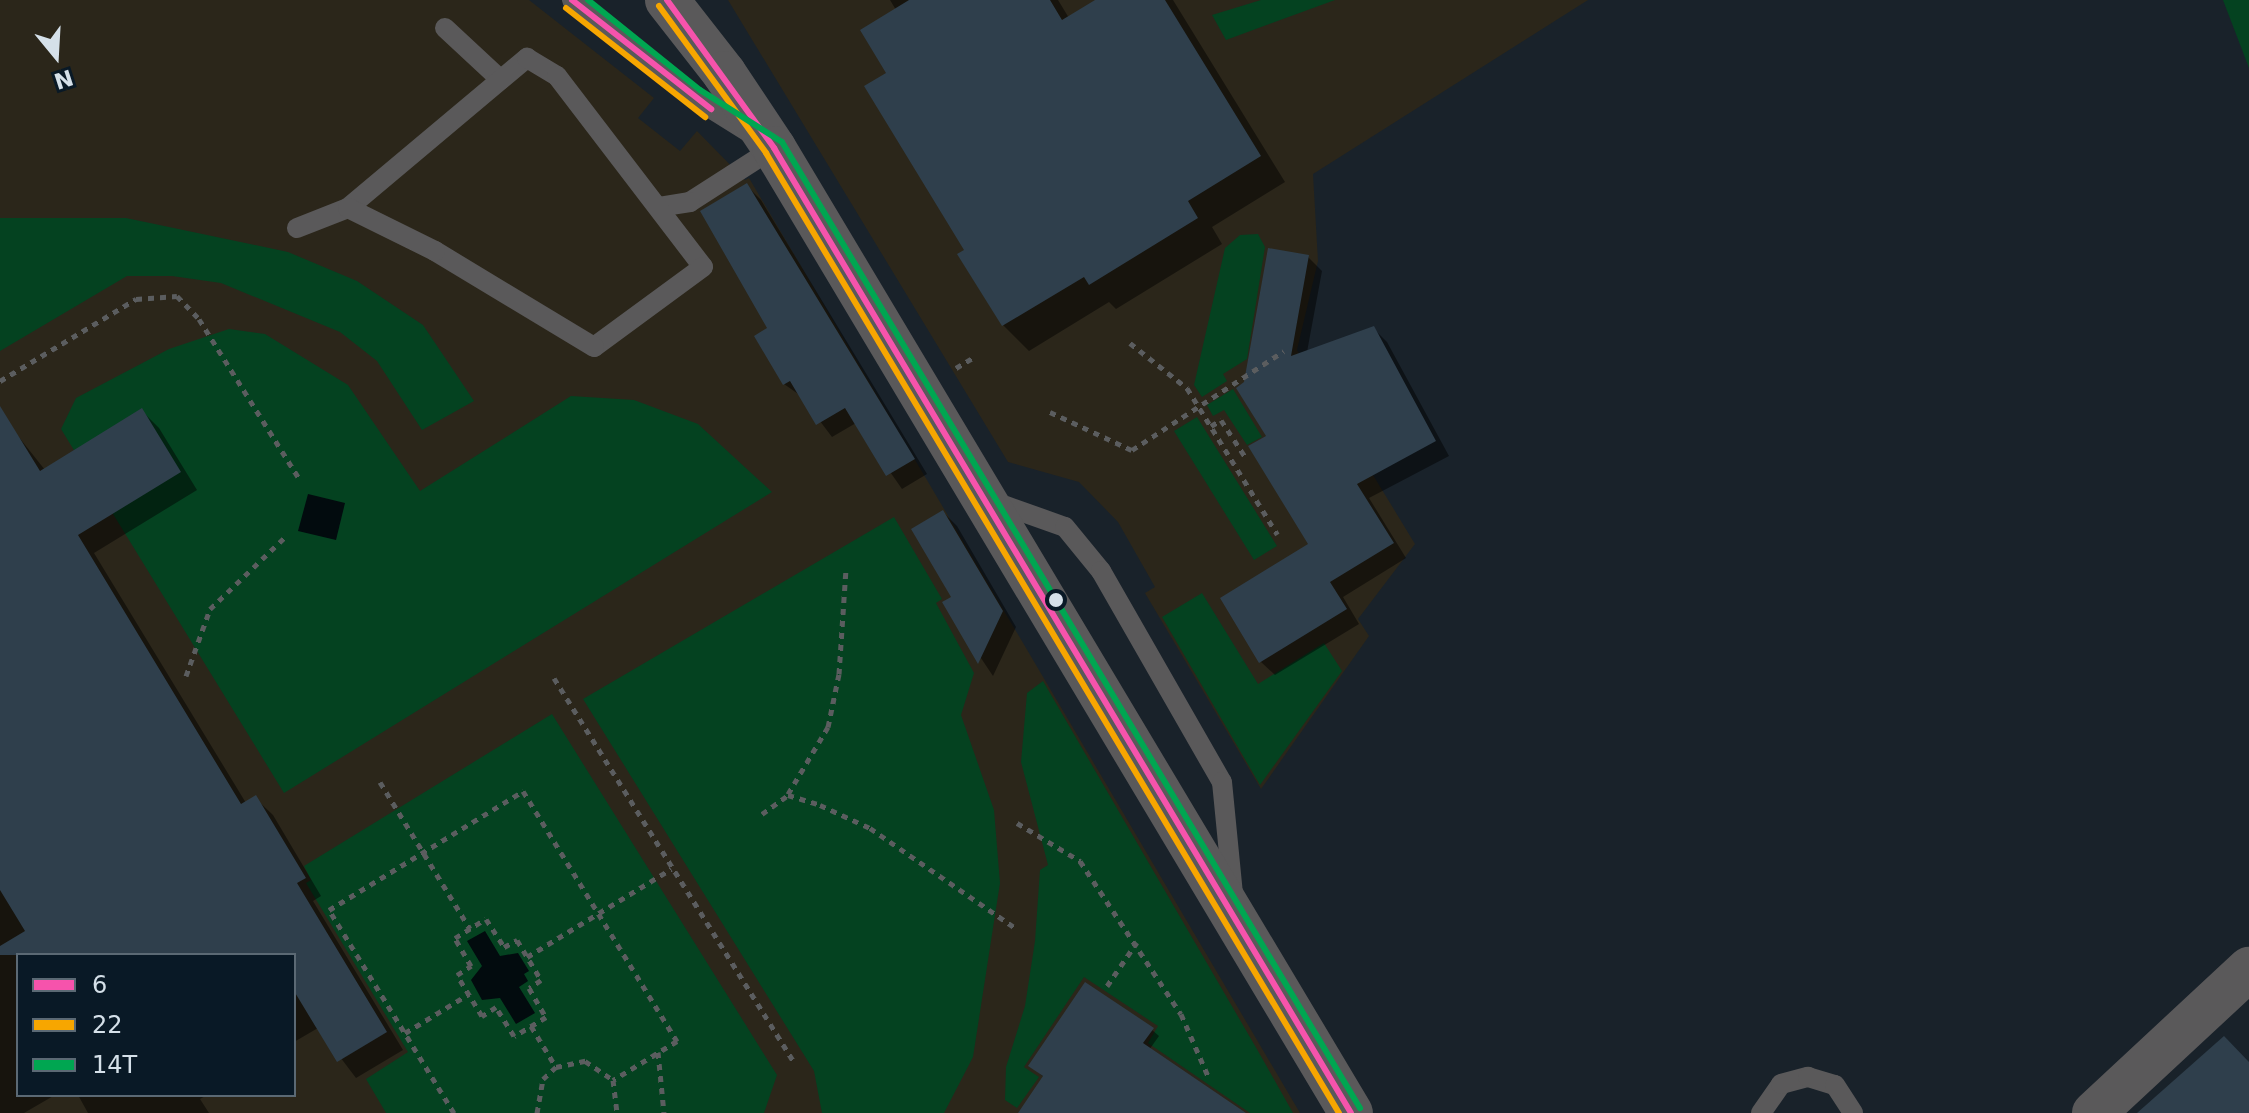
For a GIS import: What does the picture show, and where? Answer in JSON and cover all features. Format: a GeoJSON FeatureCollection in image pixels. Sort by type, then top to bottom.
{"type":"FeatureCollection","features":[{"type":"Feature","properties":{"kind":"street"},"geometry":{"type":"LineString","coordinates":[[667,0],[724,73],[774,148],[987,499],[1351,1113]]}},
{"type":"Feature","properties":{"kind":"street"},"geometry":{"type":"LineString","coordinates":[[2094,1113],[2249,969]]}},
{"type":"Feature","properties":{"kind":"lane"},"geometry":{"type":"LineString","coordinates":[[572,0],[694,98],[774,148],[690,202],[659,207]]}},
{"type":"Feature","properties":{"kind":"lane"},"geometry":{"type":"LineString","coordinates":[[445,28],[501,80]]}},
{"type":"Feature","properties":{"kind":"lane"},"geometry":{"type":"LineString","coordinates":[[297,228],[348,208],[527,58],[557,76],[703,267],[594,347],[435,251],[348,208]]}},
{"type":"Feature","properties":{"kind":"lane"},"geometry":{"type":"LineString","coordinates":[[987,499],[1065,527],[1101,571],[1222,782],[1236,919]]}},
{"type":"Feature","properties":{"kind":"lane"},"geometry":{"type":"LineString","coordinates":[[1761,1113],[1781,1084],[1808,1077],[1835,1085],[1853,1113]]}},
{"type":"Feature","properties":{"kind":"path"},"geometry":{"type":"LineString","coordinates":[[0,381],[136,299],[177,296],[199,319],[300,480]]}},
{"type":"Feature","properties":{"kind":"path"},"geometry":{"type":"LineString","coordinates":[[1130,343],[1187,388],[1277,534]]}},
{"type":"Feature","properties":{"kind":"path"},"geometry":{"type":"LineString","coordinates":[[1050,412],[1132,450],[1284,351]]}},
{"type":"Feature","properties":{"kind":"path"},"geometry":{"type":"LineString","coordinates":[[1211,426],[1221,420],[1246,458]]}},
{"type":"Feature","properties":{"kind":"path"},"geometry":{"type":"LineString","coordinates":[[186,676],[210,609],[285,537]]}},
{"type":"Feature","properties":{"kind":"path"},"geometry":{"type":"LineString","coordinates":[[762,814],[788,795],[828,727],[839,674],[846,568]]}},
{"type":"Feature","properties":{"kind":"path"},"geometry":{"type":"LineString","coordinates":[[554,678],[795,1064]]}},
{"type":"Feature","properties":{"kind":"path"},"geometry":{"type":"LineString","coordinates":[[380,782],[470,929]]}},
{"type":"Feature","properties":{"kind":"path"},"geometry":{"type":"LineString","coordinates":[[454,1113],[329,910],[523,791],[677,1041],[613,1080]]}},
{"type":"Feature","properties":{"kind":"path"},"geometry":{"type":"LineString","coordinates":[[788,795],[870,828],[1017,929]]}},
{"type":"Feature","properties":{"kind":"path"},"geometry":{"type":"LineString","coordinates":[[1017,823],[1080,861],[1137,942],[1181,1014],[1209,1078]]}},
{"type":"Feature","properties":{"kind":"path"},"geometry":{"type":"LineString","coordinates":[[527,957],[671,869]]}},
{"type":"Feature","properties":{"kind":"path"},"geometry":{"type":"LineString","coordinates":[[486,919],[504,947],[517,940],[541,980],[529,988],[546,1017],[514,1036],[496,1007],[482,1016],[457,975],[471,966],[455,938],[470,929],[486,919]]}},
{"type":"Feature","properties":{"kind":"path"},"geometry":{"type":"LineString","coordinates":[[1107,986],[1137,942]]}},
{"type":"Feature","properties":{"kind":"path"},"geometry":{"type":"LineString","coordinates":[[405,1033],[469,994]]}},
{"type":"Feature","properties":{"kind":"path"},"geometry":{"type":"LineString","coordinates":[[531,1026],[556,1067]]}},
{"type":"Feature","properties":{"kind":"path"},"geometry":{"type":"LineString","coordinates":[[658,1052],[664,1113]]}},
{"type":"Feature","properties":{"kind":"path"},"geometry":{"type":"LineString","coordinates":[[537,1113],[543,1079],[556,1067],[585,1061],[613,1080],[617,1113]]}},
{"type":"Feature","properties":{"kind":"shaded area"},"geometry":{"type":"Polygon","coordinates":[[[0,0],[529,0],[654,98],[638,118],[680,151],[697,131],[745,180],[749,178],[1300,1113],[0,1113],[0,0]]]}},
{"type":"Feature","properties":{"kind":"shaded area"},"geometry":{"type":"Polygon","coordinates":[[[728,0],[1588,0],[1313,174],[1318,261],[1297,350],[1415,544],[1358,619],[1369,636],[1261,789],[1145,593],[1155,587],[1118,522],[1079,482],[1008,462],[728,0]]]}},
{"type":"Feature","properties":{"kind":"shaded area"},"geometry":{"type":"Polygon","coordinates":[[[308,494],[345,503],[336,540],[298,531],[308,494]]]}},
{"type":"Feature","properties":{"kind":"shaded area"},"geometry":{"type":"Polygon","coordinates":[[[485,931],[500,956],[518,953],[529,971],[524,974],[528,981],[519,987],[535,1013],[516,1024],[500,998],[482,1000],[471,980],[482,966],[467,941],[485,931]]]}},
{"type":"Feature","properties":{"kind":"green space"},"geometry":{"type":"Polygon","coordinates":[[[1261,0],[1335,0],[1226,40],[1212,15],[1261,0]]]}},
{"type":"Feature","properties":{"kind":"green space"},"geometry":{"type":"Polygon","coordinates":[[[2223,0],[2249,0],[2249,68],[2223,0]]]}},
{"type":"Feature","properties":{"kind":"green space"},"geometry":{"type":"Polygon","coordinates":[[[0,218],[126,218],[288,252],[357,281],[423,325],[474,401],[422,430],[377,361],[340,332],[221,283],[172,276],[127,276],[0,351],[0,218]]]}},
{"type":"Feature","properties":{"kind":"green space"},"geometry":{"type":"Polygon","coordinates":[[[1258,234],[1265,247],[1247,359],[1223,374],[1227,381],[1202,397],[1194,385],[1225,248],[1240,235],[1258,234]]]}},
{"type":"Feature","properties":{"kind":"green space"},"geometry":{"type":"Polygon","coordinates":[[[229,329],[265,334],[348,385],[420,491],[571,396],[634,400],[698,424],[772,492],[284,793],[61,429],[76,398],[169,349],[229,329]]]}},
{"type":"Feature","properties":{"kind":"green space"},"geometry":{"type":"Polygon","coordinates":[[[1233,389],[1262,437],[1247,445],[1224,410],[1213,416],[1207,405],[1233,389]]]}},
{"type":"Feature","properties":{"kind":"green space"},"geometry":{"type":"Polygon","coordinates":[[[1197,417],[1277,546],[1254,560],[1174,431],[1197,417]]]}},
{"type":"Feature","properties":{"kind":"green space"},"geometry":{"type":"Polygon","coordinates":[[[894,517],[942,599],[936,603],[974,673],[961,715],[994,810],[1000,883],[973,1057],[944,1113],[822,1113],[814,1071],[583,699],[894,517]]]}},
{"type":"Feature","properties":{"kind":"green space"},"geometry":{"type":"Polygon","coordinates":[[[1202,593],[1258,684],[1324,643],[1342,671],[1260,785],[1162,617],[1202,593]]]}},
{"type":"Feature","properties":{"kind":"green space"},"geometry":{"type":"Polygon","coordinates":[[[1043,681],[1293,1113],[1250,1113],[1148,1043],[1158,1026],[1084,977],[1024,1067],[1039,1077],[1017,1108],[1005,1100],[1006,1067],[1025,1006],[1035,941],[1040,870],[1048,865],[1021,762],[1027,693],[1043,681]]]}},
{"type":"Feature","properties":{"kind":"green space"},"geometry":{"type":"Polygon","coordinates":[[[552,714],[777,1075],[764,1113],[386,1113],[366,1079],[408,1052],[306,883],[311,880],[304,866],[552,714]]]}},
{"type":"Feature","properties":{"kind":"building"},"geometry":{"type":"Polygon","coordinates":[[[909,0],[1050,0],[1062,20],[1095,0],[1165,0],[1261,156],[1188,201],[1198,218],[1089,285],[1084,277],[1002,326],[957,254],[964,250],[864,86],[886,73],[860,30],[909,0]]]}},
{"type":"Feature","properties":{"kind":"building"},"geometry":{"type":"Polygon","coordinates":[[[747,183],[915,459],[886,476],[845,408],[816,425],[790,381],[783,385],[754,336],[767,328],[700,211],[747,183]]]}},
{"type":"Feature","properties":{"kind":"building"},"geometry":{"type":"Polygon","coordinates":[[[1268,248],[1309,255],[1291,356],[1374,326],[1436,441],[1357,484],[1394,543],[1330,582],[1347,609],[1259,663],[1220,598],[1308,544],[1248,446],[1266,436],[1236,388],[1244,382],[1268,248]]]}},
{"type":"Feature","properties":{"kind":"building"},"geometry":{"type":"Polygon","coordinates":[[[0,406],[40,471],[142,408],[181,472],[78,535],[241,804],[256,795],[306,878],[297,883],[387,1032],[337,1062],[296,994],[296,953],[0,955],[0,946],[25,931],[0,890],[0,406]]]}},
{"type":"Feature","properties":{"kind":"building"},"geometry":{"type":"Polygon","coordinates":[[[943,510],[1003,611],[978,664],[942,602],[951,597],[911,529],[943,510]]]}},
{"type":"Feature","properties":{"kind":"building"},"geometry":{"type":"Polygon","coordinates":[[[1085,982],[1154,1028],[1143,1043],[1246,1113],[1018,1113],[1043,1076],[1028,1066],[1085,982]]]}},
{"type":"Feature","properties":{"kind":"building"},"geometry":{"type":"Polygon","coordinates":[[[2224,1036],[2249,1062],[2249,1113],[2137,1113],[2224,1036]]]}},
{"type":"Feature","properties":{"kind":"transit line","name":"6"},"geometry":{"type":"LineString","coordinates":[[572,0],[711,109]]}},
{"type":"Feature","properties":{"kind":"transit line","name":"14T"},"geometry":{"type":"LineString","coordinates":[[588,0],[700,90],[782,142],[1360,1108]]}},
{"type":"Feature","properties":{"kind":"transit line","name":"6"},"geometry":{"type":"LineString","coordinates":[[667,0],[774,148],[1351,1113]]}},
{"type":"Feature","properties":{"kind":"transit line","name":"22"},"geometry":{"type":"LineString","coordinates":[[659,6],[766,153],[1339,1113]]}},
{"type":"Feature","properties":{"kind":"transit line","name":"22"},"geometry":{"type":"LineString","coordinates":[[566,8],[705,117]]}}]}
